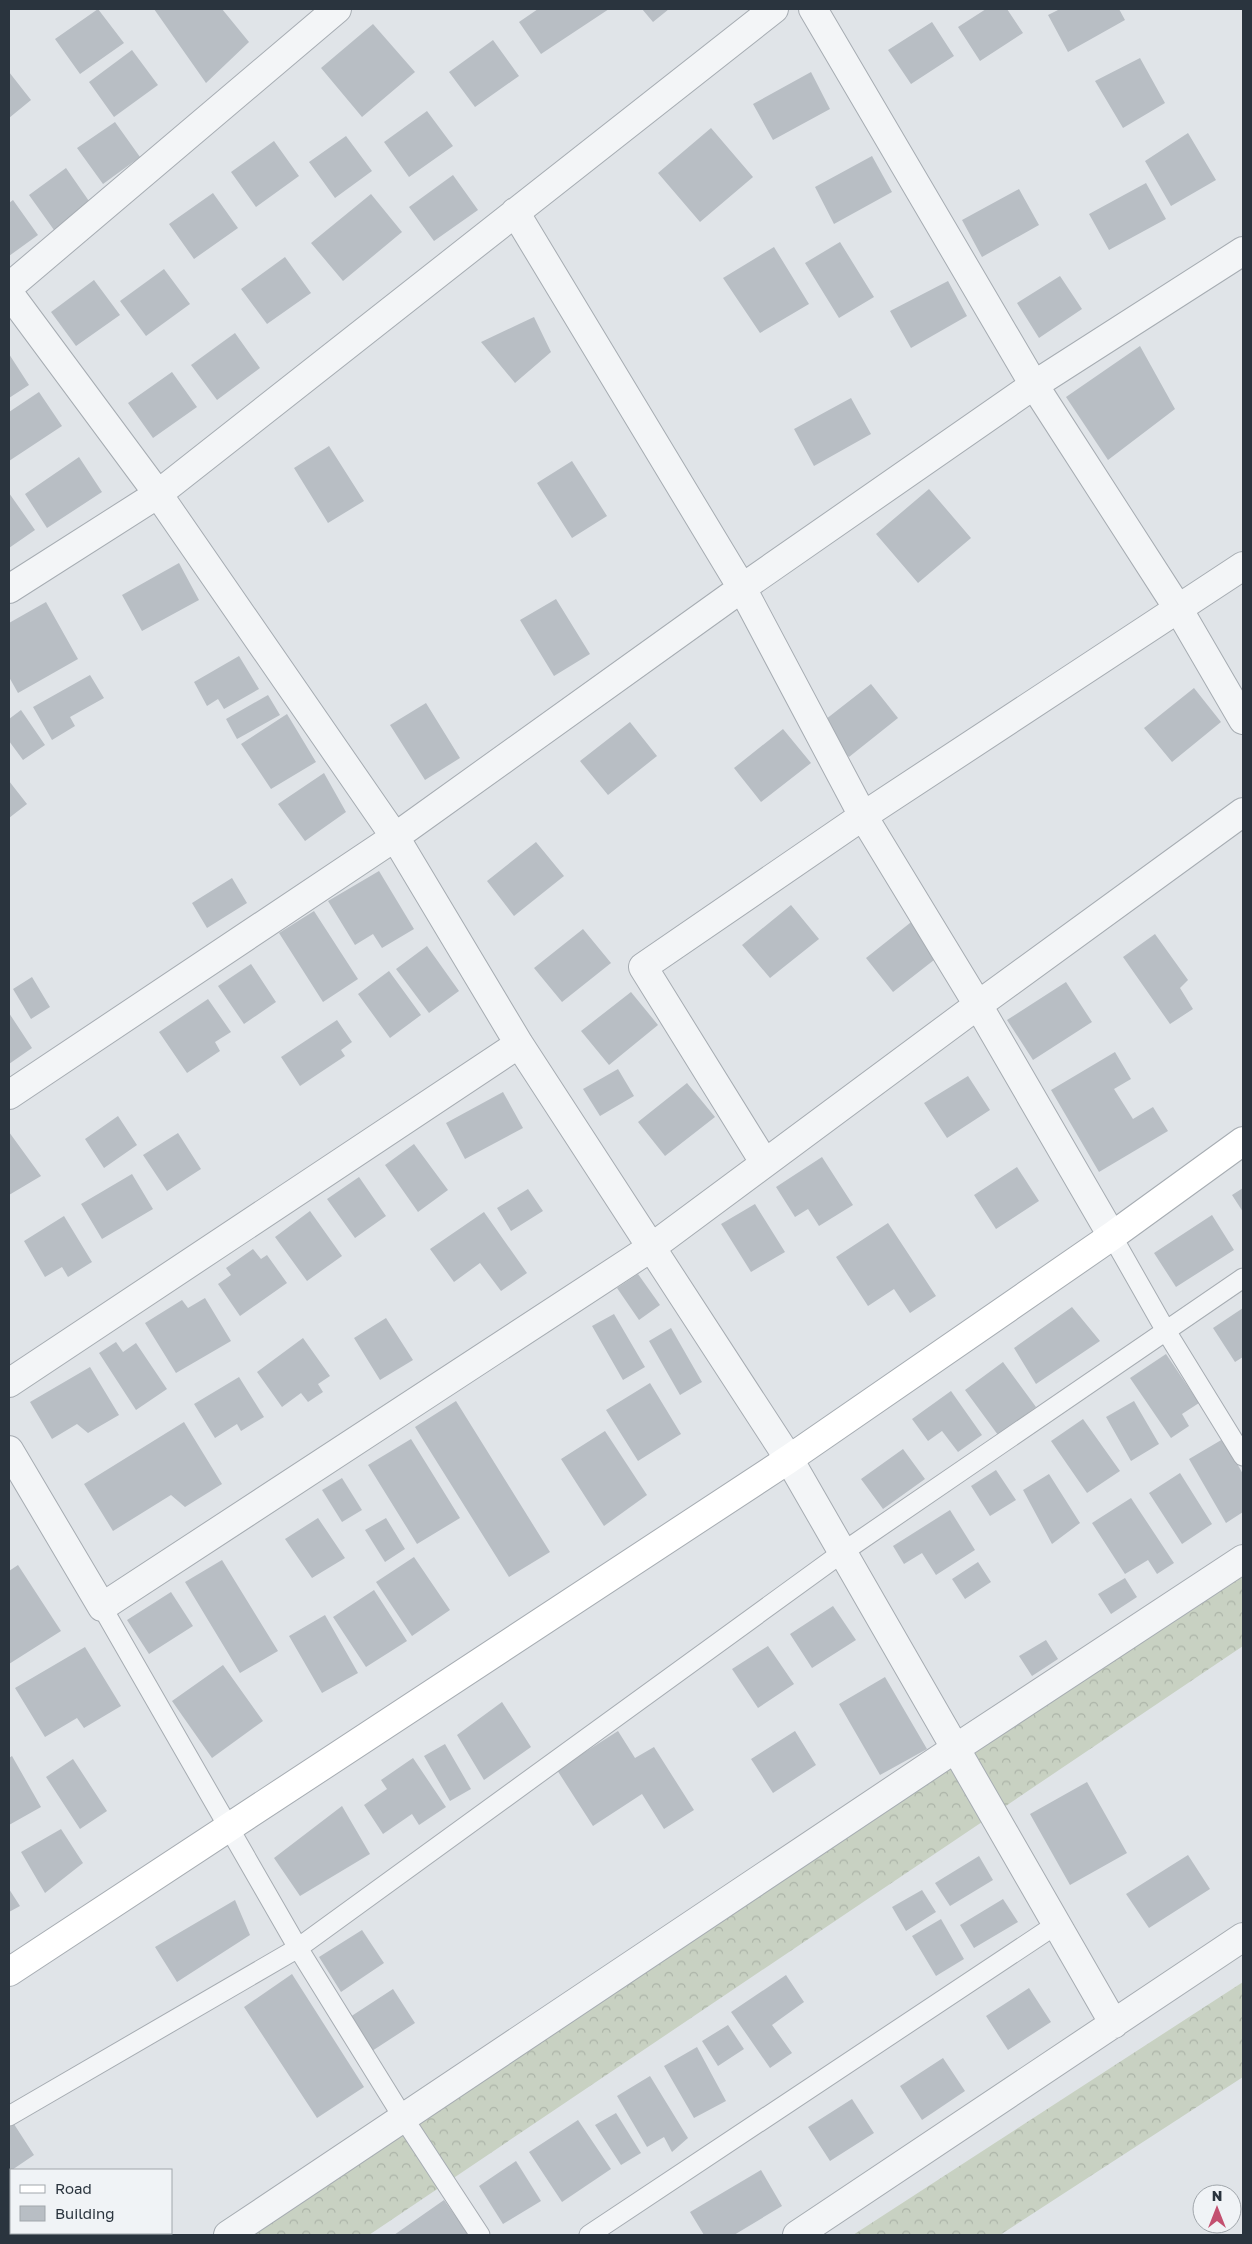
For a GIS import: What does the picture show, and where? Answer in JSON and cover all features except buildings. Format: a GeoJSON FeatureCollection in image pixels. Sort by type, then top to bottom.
{"type":"FeatureCollection","features":[{"type":"Feature","properties":{"kind":"street"},"geometry":{"type":"LineString","coordinates":[[9,287],[338,9]]}},
{"type":"Feature","properties":{"kind":"street"},"geometry":{"type":"LineString","coordinates":[[9,589],[158,494],[774,9]]}},
{"type":"Feature","properties":{"kind":"street"},"geometry":{"type":"LineString","coordinates":[[813,9],[1034,385],[1179,610],[1243,720]]}},
{"type":"Feature","properties":{"kind":"street"},"geometry":{"type":"LineString","coordinates":[[515,212],[742,588],[863,816],[978,1005],[1112,1236]]}},
{"type":"Feature","properties":{"kind":"street"},"geometry":{"type":"LineString","coordinates":[[9,1095],[395,837],[742,588],[1034,385],[1243,251]]}},
{"type":"Feature","properties":{"kind":"street"},"geometry":{"type":"LineString","coordinates":[[9,293],[158,494],[395,837],[519,1044],[789,1459],[1114,2024]]}},
{"type":"Feature","properties":{"kind":"street"},"geometry":{"type":"LineString","coordinates":[[764,1162],[644,966],[863,816],[1179,610],[1243,566]]}},
{"type":"Feature","properties":{"kind":"street"},"geometry":{"type":"LineString","coordinates":[[9,1450],[102,1607],[652,1247],[764,1162],[1243,812]]}},
{"type":"Feature","properties":{"kind":"street"},"geometry":{"type":"LineString","coordinates":[[9,1383],[519,1044]]}},
{"type":"Feature","properties":{"kind":"street"},"geometry":{"type":"LineString","coordinates":[[9,1972],[228,1826],[789,1459],[1112,1236],[1243,1141]]}},
{"type":"Feature","properties":{"kind":"street"},"geometry":{"type":"LineString","coordinates":[[228,2235],[956,1748],[1243,1559]]}},
{"type":"Feature","properties":{"kind":"street"},"geometry":{"type":"LineString","coordinates":[[798,2235],[1243,1937]]}},
{"type":"Feature","properties":{"kind":"lane"},"geometry":{"type":"LineString","coordinates":[[1112,1236],[1166,1331],[1243,1456]]}},
{"type":"Feature","properties":{"kind":"lane"},"geometry":{"type":"LineString","coordinates":[[9,2116],[298,1948],[843,1552],[1243,1278]]}},
{"type":"Feature","properties":{"kind":"lane"},"geometry":{"type":"LineString","coordinates":[[102,1607],[298,1948],[404,2119],[480,2235]]}},
{"type":"Feature","properties":{"kind":"lane"},"geometry":{"type":"LineString","coordinates":[[589,2235],[1057,1924]]}},
{"type":"Feature","properties":{"kind":"green space"},"geometry":{"type":"Polygon","coordinates":[[[1243,1558],[1243,1646],[369,2235],[227,2235],[1243,1558]]]}},
{"type":"Feature","properties":{"kind":"green space"},"geometry":{"type":"Polygon","coordinates":[[[1243,1982],[1243,2077],[1000,2235],[853,2235],[1243,1982]]]}}]}
